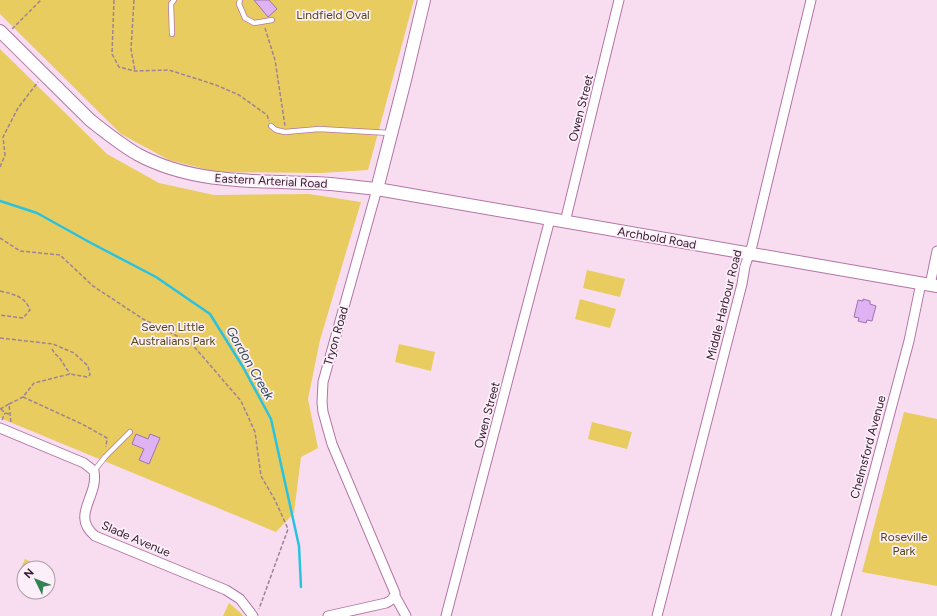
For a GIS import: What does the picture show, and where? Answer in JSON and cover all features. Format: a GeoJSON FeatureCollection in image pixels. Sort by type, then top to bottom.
{"type":"FeatureCollection","features":[{"type":"Feature","properties":{"kind":"main road","name":"Tryon Road"},"geometry":{"type":"LineString","coordinates":[[377,189],[424,0]]}},
{"type":"Feature","properties":{"kind":"main road","name":"Eastern Arterial Road"},"geometry":{"type":"LineString","coordinates":[[3,34],[90,120],[122,145],[138,154],[177,170],[199,176],[226,180],[318,183],[377,189]]}},
{"type":"Feature","properties":{"kind":"main road","name":"Archbold Road"},"geometry":{"type":"LineString","coordinates":[[377,189],[929,285]]}},
{"type":"Feature","properties":{"kind":"street","name":"Owen Street"},"geometry":{"type":"LineString","coordinates":[[565,222],[619,0]]}},
{"type":"Feature","properties":{"kind":"street","name":"Middle Harbour Road"},"geometry":{"type":"LineString","coordinates":[[657,616],[742,284],[748,254],[752,246],[811,0]]}},
{"type":"Feature","properties":{"kind":"street","name":"Tryon Road"},"geometry":{"type":"LineString","coordinates":[[377,189],[323,382],[322,402],[323,412],[332,444],[395,591],[395,596],[406,616]]}},
{"type":"Feature","properties":{"kind":"street","name":"Owen Street"},"geometry":{"type":"LineString","coordinates":[[446,616],[550,219]]}},
{"type":"Feature","properties":{"kind":"street","name":"Chelmsford Avenue"},"geometry":{"type":"LineString","coordinates":[[836,616],[909,341],[929,285],[937,251]]}},
{"type":"Feature","properties":{"kind":"street"},"geometry":{"type":"LineString","coordinates":[[4,430],[84,463],[94,471]]}},
{"type":"Feature","properties":{"kind":"street","name":"Slade Avenue"},"geometry":{"type":"LineString","coordinates":[[94,471],[94,487],[85,510],[84,518],[88,531],[101,539],[226,590],[240,599],[256,613]]}},
{"type":"Feature","properties":{"kind":"street"},"geometry":{"type":"LineString","coordinates":[[328,616],[386,604],[395,596]]}},
{"type":"Feature","properties":{"kind":"lane"},"geometry":{"type":"LineString","coordinates":[[172,34],[171,4],[174,0]]}},
{"type":"Feature","properties":{"kind":"lane"},"geometry":{"type":"LineString","coordinates":[[240,0],[239,4],[245,18],[254,23],[272,20]]}},
{"type":"Feature","properties":{"kind":"lane"},"geometry":{"type":"LineString","coordinates":[[271,126],[276,130],[285,132],[319,129],[391,133]]}},
{"type":"Feature","properties":{"kind":"lane"},"geometry":{"type":"LineString","coordinates":[[94,471],[105,457],[130,432]]}},
{"type":"Feature","properties":{"kind":"path"},"geometry":{"type":"LineString","coordinates":[[3,34],[41,0]]}},
{"type":"Feature","properties":{"kind":"path"},"geometry":{"type":"LineString","coordinates":[[114,0],[112,54],[119,67],[135,71],[169,70],[216,85],[239,95],[267,116],[271,126]]}},
{"type":"Feature","properties":{"kind":"path"},"geometry":{"type":"LineString","coordinates":[[134,0],[131,49],[135,71]]}},
{"type":"Feature","properties":{"kind":"path"},"geometry":{"type":"LineString","coordinates":[[263,21],[275,60],[285,132]]}},
{"type":"Feature","properties":{"kind":"path"},"geometry":{"type":"LineString","coordinates":[[0,167],[5,155],[3,137],[18,108],[43,74]]}},
{"type":"Feature","properties":{"kind":"path"},"geometry":{"type":"LineString","coordinates":[[0,238],[20,251],[60,255],[92,286],[144,319],[191,343],[241,401],[255,432],[261,476],[275,500],[288,529],[256,613]]}},
{"type":"Feature","properties":{"kind":"path"},"geometry":{"type":"LineString","coordinates":[[0,291],[20,297],[28,303],[30,310],[23,318],[0,314]]}},
{"type":"Feature","properties":{"kind":"path"},"geometry":{"type":"LineString","coordinates":[[0,338],[53,344],[74,353],[88,366],[90,375],[87,377],[70,374],[34,382],[23,397],[0,409],[9,414]]}},
{"type":"Feature","properties":{"kind":"path"},"geometry":{"type":"LineString","coordinates":[[52,349],[70,374]]}},
{"type":"Feature","properties":{"kind":"path"},"geometry":{"type":"LineString","coordinates":[[23,397],[82,424],[107,438],[105,457]]}},
{"type":"Feature","properties":{"kind":"path"},"geometry":{"type":"LineString","coordinates":[[4,430],[10,423],[9,404]]}},
{"type":"Feature","properties":{"kind":"path"},"geometry":{"type":"LineString","coordinates":[[0,424],[5,413]]}},
{"type":"Feature","properties":{"kind":"green space","name":"Lindfield Oval"},"geometry":{"type":"Polygon","coordinates":[[[0,0],[414,0],[368,170],[321,173],[217,172],[169,160],[121,134],[0,14],[0,0]]]}},
{"type":"Feature","properties":{"kind":"green space","name":"Seven Little Australians Park"},"geometry":{"type":"Polygon","coordinates":[[[0,49],[107,154],[159,183],[214,195],[309,194],[361,202],[320,340],[308,399],[318,448],[301,457],[294,513],[276,532],[0,418],[0,49]]]}},
{"type":"Feature","properties":{"kind":"green space"},"geometry":{"type":"Polygon","coordinates":[[[587,270],[625,279],[620,297],[583,288],[587,270]]]}},
{"type":"Feature","properties":{"kind":"green space"},"geometry":{"type":"Polygon","coordinates":[[[580,299],[616,309],[610,328],[575,319],[580,299]]]}},
{"type":"Feature","properties":{"kind":"green space"},"geometry":{"type":"Polygon","coordinates":[[[399,344],[435,352],[431,371],[395,362],[399,344]]]}},
{"type":"Feature","properties":{"kind":"green space","name":"Roseville Park"},"geometry":{"type":"Polygon","coordinates":[[[904,412],[937,419],[937,586],[862,572],[904,412]]]}},
{"type":"Feature","properties":{"kind":"green space"},"geometry":{"type":"Polygon","coordinates":[[[592,422],[632,432],[627,449],[588,439],[592,422]]]}},
{"type":"Feature","properties":{"kind":"green space"},"geometry":{"type":"Polygon","coordinates":[[[229,603],[242,614],[243,616],[223,616],[229,603]]]}},
{"type":"Feature","properties":{"kind":"building"},"geometry":{"type":"Polygon","coordinates":[[[254,0],[269,0],[277,9],[268,17],[254,0]]]}},
{"type":"Feature","properties":{"kind":"building"},"geometry":{"type":"Polygon","coordinates":[[[863,299],[870,301],[870,304],[876,306],[872,321],[867,320],[866,323],[858,321],[859,318],[854,317],[858,300],[863,301],[863,299]]]}},
{"type":"Feature","properties":{"kind":"building"},"geometry":{"type":"Polygon","coordinates":[[[136,434],[148,439],[150,434],[160,438],[149,464],[139,460],[144,449],[132,444],[136,434]]]}},
{"type":"Feature","properties":{"kind":"waterway","name":"Gordon Creek"},"geometry":{"type":"LineString","coordinates":[[0,201],[37,213],[156,277],[210,314],[243,367],[271,419],[299,546],[301,587]]}}]}
